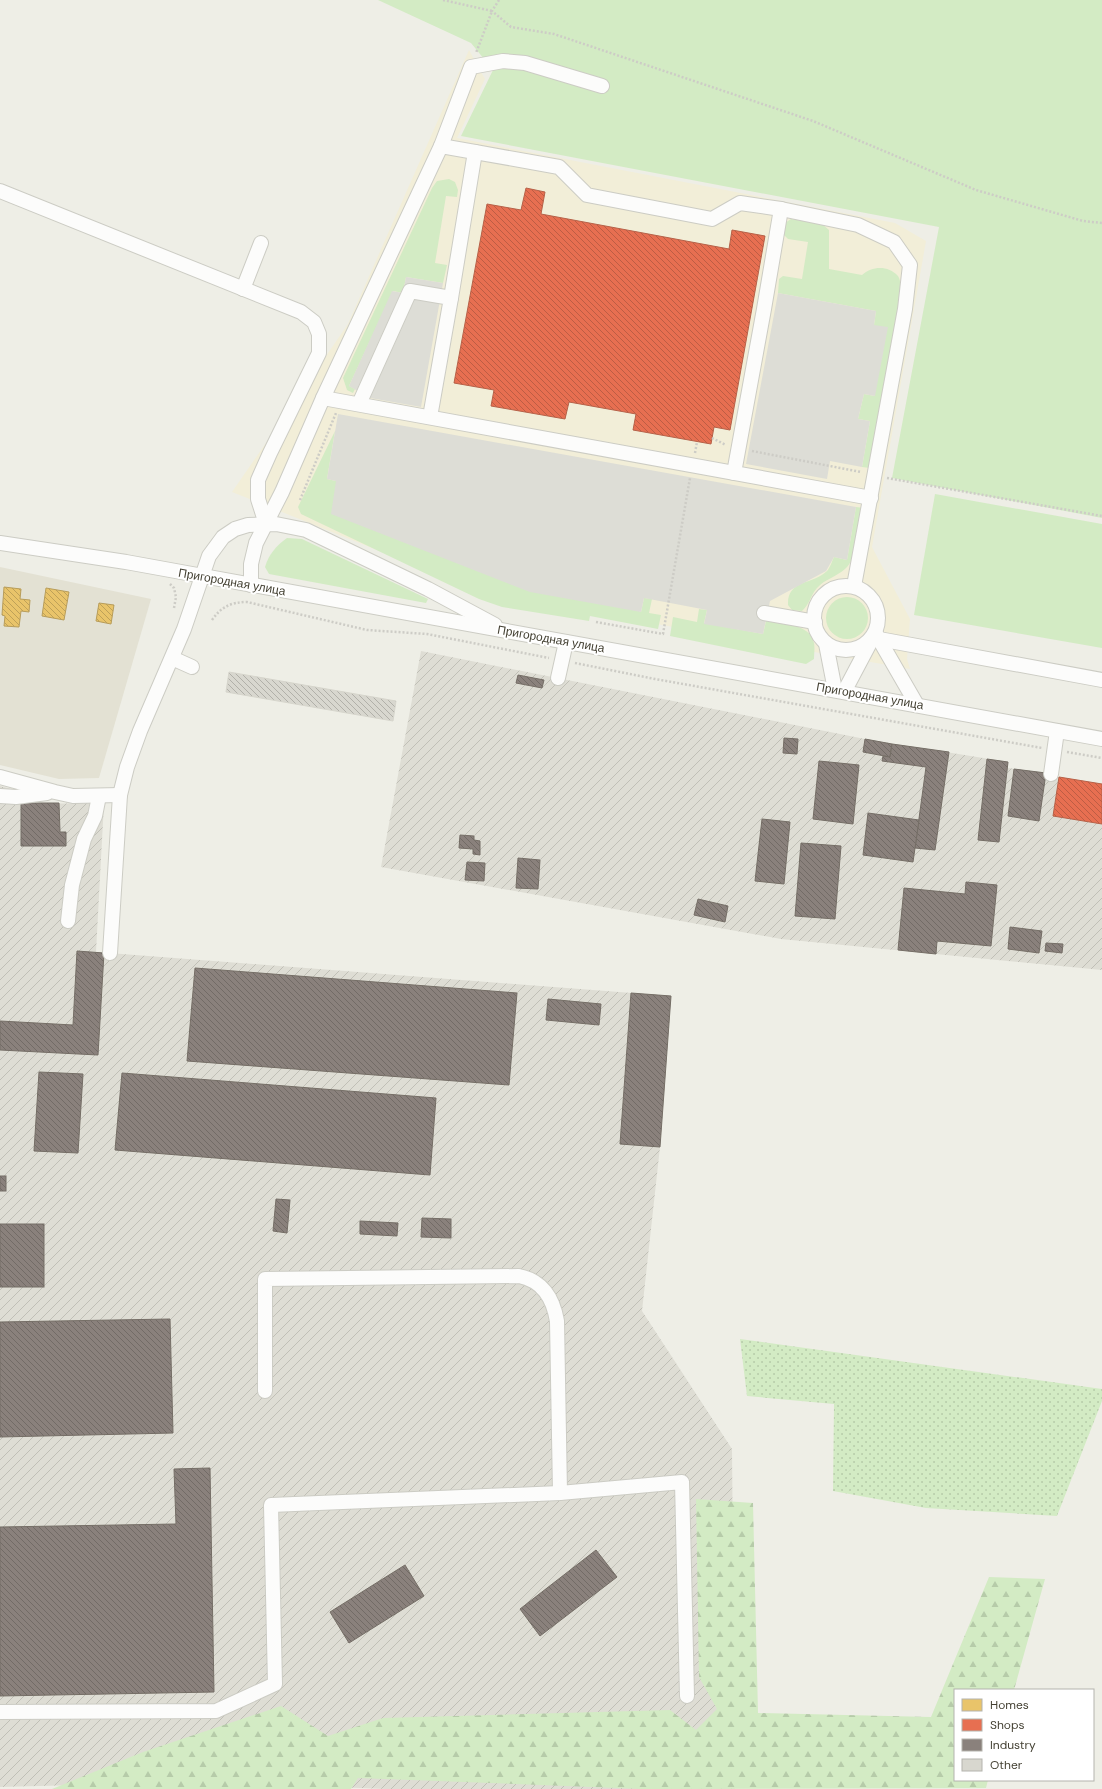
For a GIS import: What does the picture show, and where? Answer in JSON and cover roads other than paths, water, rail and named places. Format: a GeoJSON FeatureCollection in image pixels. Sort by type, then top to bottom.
{"type":"FeatureCollection","features":[{"type":"Feature","properties":{"kind":"street"},"geometry":{"type":"LineString","coordinates":[[251,585],[251,564],[256,543],[282,492],[323,398],[441,146],[471,66],[503,61],[525,63],[602,86]]}},
{"type":"Feature","properties":{"kind":"street"},"geometry":{"type":"LineString","coordinates":[[441,146],[560,167],[587,196],[712,219],[740,203],[781,209],[858,225],[894,242],[910,265],[905,309],[854,586]]}},
{"type":"Feature","properties":{"kind":"street"},"geometry":{"type":"LineString","coordinates":[[430,417],[475,152]]}},
{"type":"Feature","properties":{"kind":"street"},"geometry":{"type":"LineString","coordinates":[[0,191],[301,312],[314,322],[319,334],[319,353],[258,480],[258,499],[266,524]]}},
{"type":"Feature","properties":{"kind":"street"},"geometry":{"type":"LineString","coordinates":[[734,473],[781,209]]}},
{"type":"Feature","properties":{"kind":"street"},"geometry":{"type":"LineString","coordinates":[[243,289],[261,244]]}},
{"type":"Feature","properties":{"kind":"street"},"geometry":{"type":"LineString","coordinates":[[359,404],[410,291],[451,298]]}},
{"type":"Feature","properties":{"kind":"street"},"geometry":{"type":"LineString","coordinates":[[323,398],[871,498]]}},
{"type":"Feature","properties":{"kind":"street"},"geometry":{"type":"LineString","coordinates":[[110,953],[120,795],[127,767],[140,731],[184,629],[209,556],[223,537],[235,529],[248,525],[266,524],[292,526],[306,530],[428,589],[506,631]]}},
{"type":"Feature","properties":{"kind":"street","name":"Пригородная улица"},"geometry":{"type":"LineString","coordinates":[[0,543],[126,562],[1102,739]]}},
{"type":"Feature","properties":{"kind":"street"},"geometry":{"type":"LineString","coordinates":[[854,586],[871,596],[879,614],[877,636],[839,691],[826,644],[816,630],[814,613],[822,597],[836,587],[854,586]]}},
{"type":"Feature","properties":{"kind":"street"},"geometry":{"type":"LineString","coordinates":[[764,613],[815,622]]}},
{"type":"Feature","properties":{"kind":"street"},"geometry":{"type":"LineString","coordinates":[[877,636],[917,705]]}},
{"type":"Feature","properties":{"kind":"street"},"geometry":{"type":"LineString","coordinates":[[826,644],[842,650],[862,647],[877,636],[1102,680]]}},
{"type":"Feature","properties":{"kind":"street"},"geometry":{"type":"LineString","coordinates":[[558,678],[566,642]]}},
{"type":"Feature","properties":{"kind":"street"},"geometry":{"type":"LineString","coordinates":[[172,658],[192,668]]}},
{"type":"Feature","properties":{"kind":"street"},"geometry":{"type":"LineString","coordinates":[[1051,774],[1057,731]]}},
{"type":"Feature","properties":{"kind":"street"},"geometry":{"type":"LineString","coordinates":[[0,777],[73,796],[120,795]]}},
{"type":"Feature","properties":{"kind":"street"},"geometry":{"type":"LineString","coordinates":[[0,796],[16,797],[55,792]]}},
{"type":"Feature","properties":{"kind":"street"},"geometry":{"type":"LineString","coordinates":[[68,921],[72,885],[84,839],[94,816],[99,796]]}},
{"type":"Feature","properties":{"kind":"street"},"geometry":{"type":"LineString","coordinates":[[265,1391],[265,1279],[518,1276],[528,1278],[538,1282],[548,1296],[554,1307],[557,1321],[560,1493]]}},
{"type":"Feature","properties":{"kind":"street"},"geometry":{"type":"LineString","coordinates":[[0,1712],[216,1711],[275,1684],[271,1505],[560,1493],[682,1482],[687,1696]]}}]}
